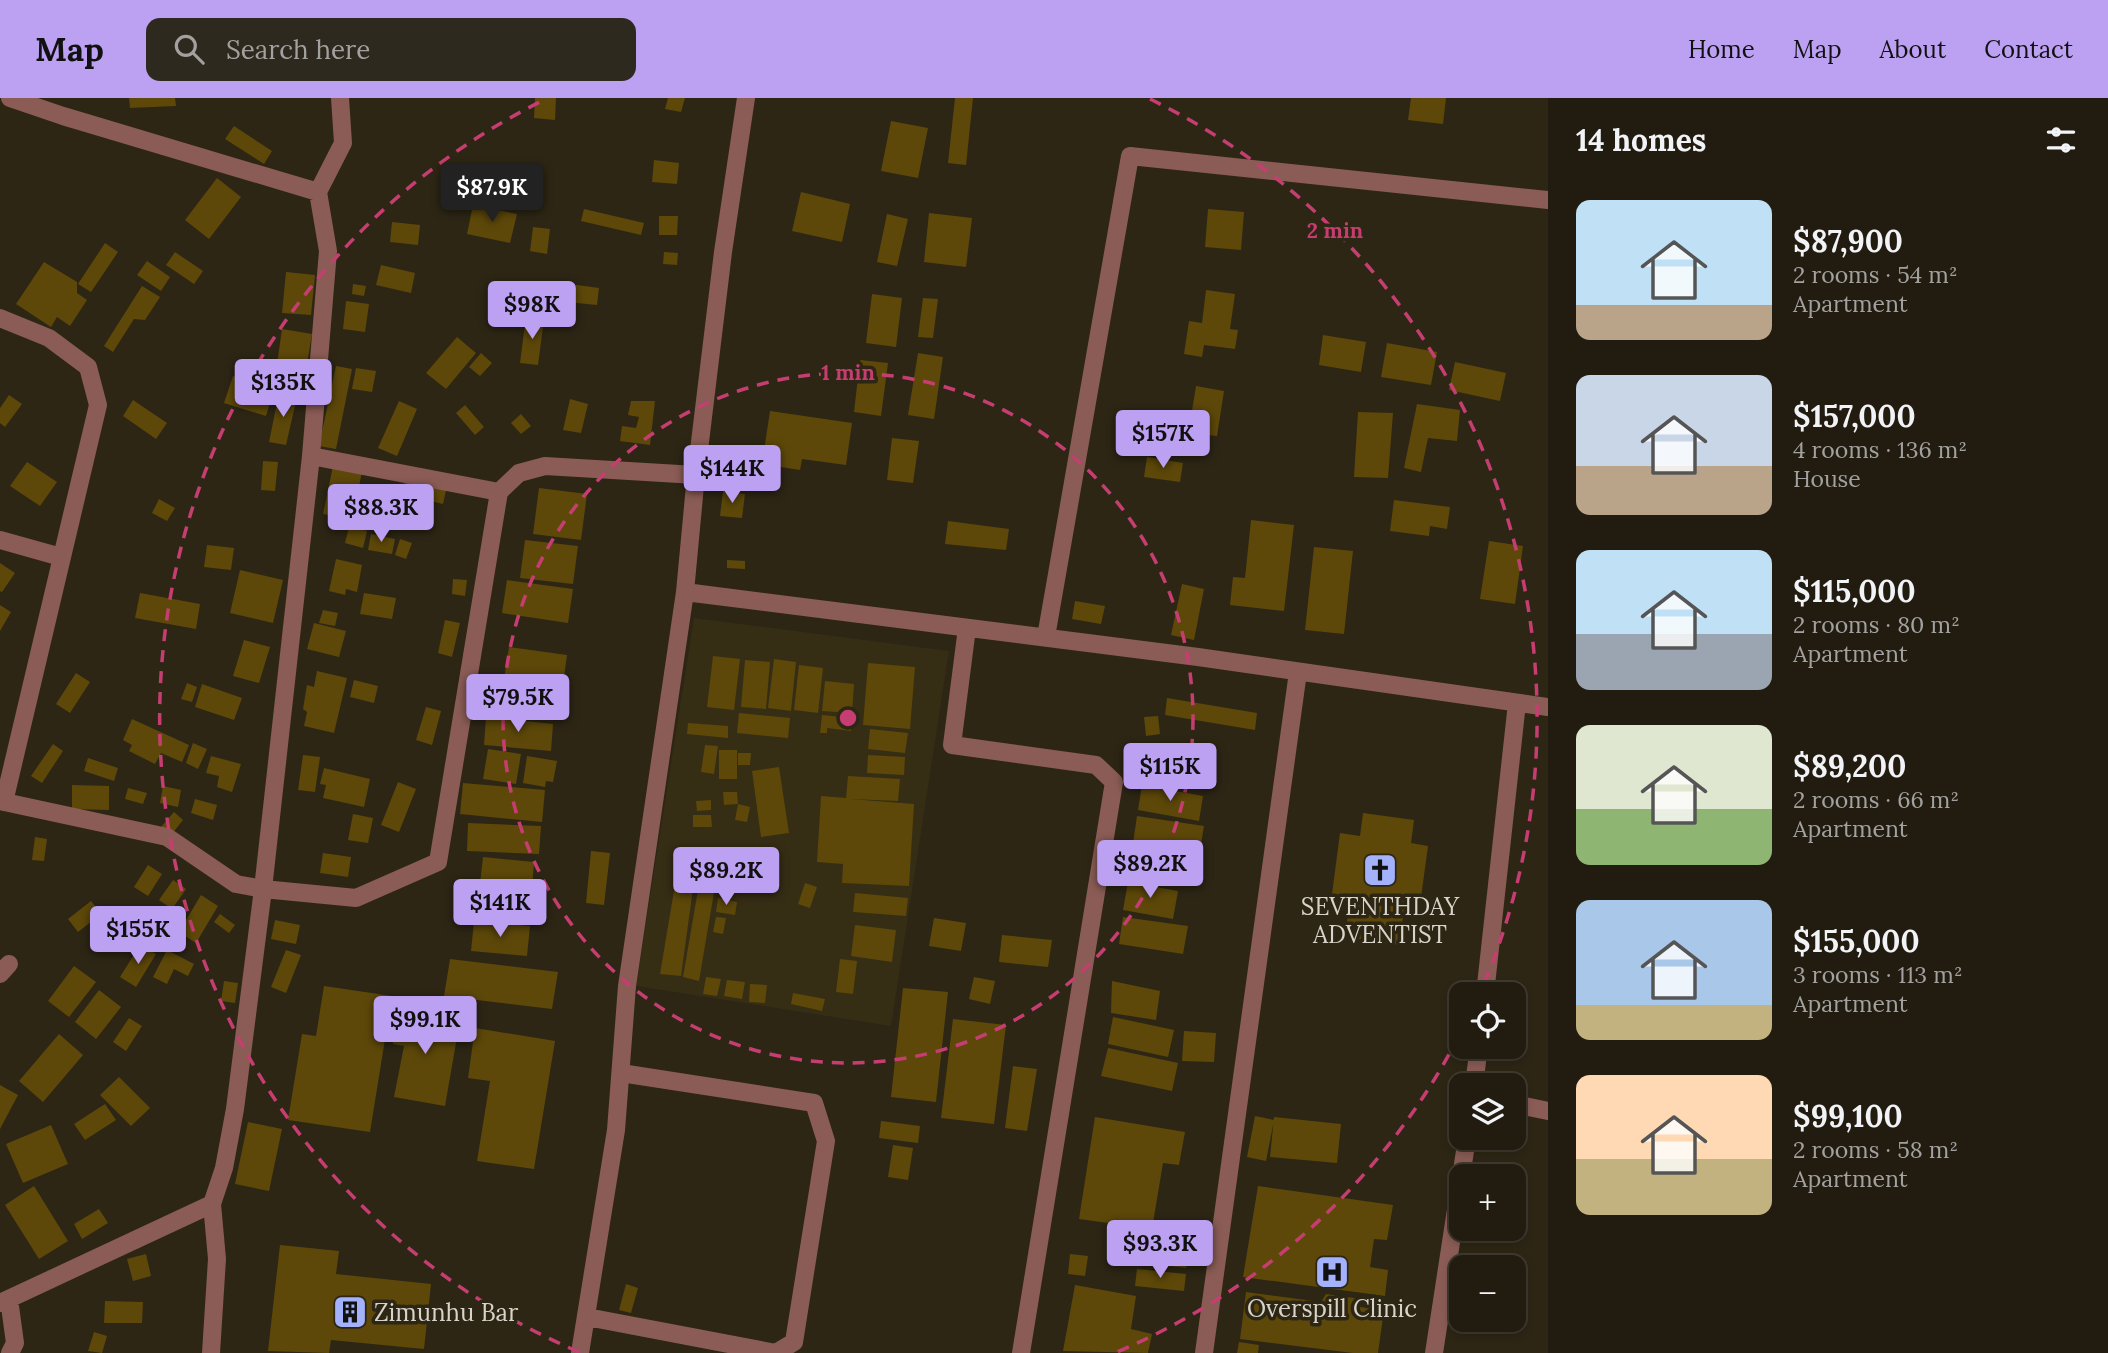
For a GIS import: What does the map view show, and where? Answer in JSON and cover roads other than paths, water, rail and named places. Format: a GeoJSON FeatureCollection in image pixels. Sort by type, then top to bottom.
{"type":"FeatureCollection","features":[{"type":"Feature","properties":{"kind":"street"},"geometry":{"type":"LineString","coordinates":[[10,98],[318,192]]}},
{"type":"Feature","properties":{"kind":"street"},"geometry":{"type":"LineString","coordinates":[[211,1353],[217,1259],[212,1205],[224,1168],[235,1109],[263,889],[311,456],[328,251],[318,192],[343,143],[340,98]]}},
{"type":"Feature","properties":{"kind":"street"},"geometry":{"type":"LineString","coordinates":[[580,1353],[616,1130],[627,986],[685,592],[723,252],[746,98]]}},
{"type":"Feature","properties":{"kind":"street"},"geometry":{"type":"LineString","coordinates":[[1046,638],[1130,156],[1548,200]]}},
{"type":"Feature","properties":{"kind":"street"},"geometry":{"type":"LineString","coordinates":[[0,318],[49,338],[88,367],[98,405],[2,802],[167,837],[236,884],[356,898],[438,862],[499,492],[519,473],[545,466],[696,475]]}},
{"type":"Feature","properties":{"kind":"street"},"geometry":{"type":"LineString","coordinates":[[311,456],[499,492]]}},
{"type":"Feature","properties":{"kind":"street"},"geometry":{"type":"LineString","coordinates":[[0,540],[61,557]]}},
{"type":"Feature","properties":{"kind":"street"},"geometry":{"type":"LineString","coordinates":[[685,592],[1548,707]]}},
{"type":"Feature","properties":{"kind":"street"},"geometry":{"type":"LineString","coordinates":[[967,628],[952,745],[1096,765],[1114,782],[1021,1353]]}},
{"type":"Feature","properties":{"kind":"street"},"geometry":{"type":"LineString","coordinates":[[1205,1353],[1298,672]]}},
{"type":"Feature","properties":{"kind":"street"},"geometry":{"type":"LineString","coordinates":[[1486,982],[1517,703]]}},
{"type":"Feature","properties":{"kind":"street"},"geometry":{"type":"LineString","coordinates":[[587,1317],[776,1353],[794,1342],[826,1141],[814,1103],[621,1073]]}},
{"type":"Feature","properties":{"kind":"street"},"geometry":{"type":"LineString","coordinates":[[1526,1106],[1548,1111]]}},
{"type":"Feature","properties":{"kind":"street"},"geometry":{"type":"LineString","coordinates":[[1434,1353],[1465,1150]]}},
{"type":"Feature","properties":{"kind":"street"},"geometry":{"type":"LineString","coordinates":[[10,1353],[15,1343],[4,1301],[212,1205]]}},
{"type":"Feature","properties":{"kind":"place","name":"SEVENTHDAY ADVENTIST"},"geometry":{"type":"Point","coordinates":[1380,870]}},
{"type":"Feature","properties":{"kind":"place","name":"Overspill Clinic"},"geometry":{"type":"Point","coordinates":[1332,1272]}},
{"type":"Feature","properties":{"kind":"place","name":"Zimunhu Bar"},"geometry":{"type":"Point","coordinates":[350,1312]}}]}
